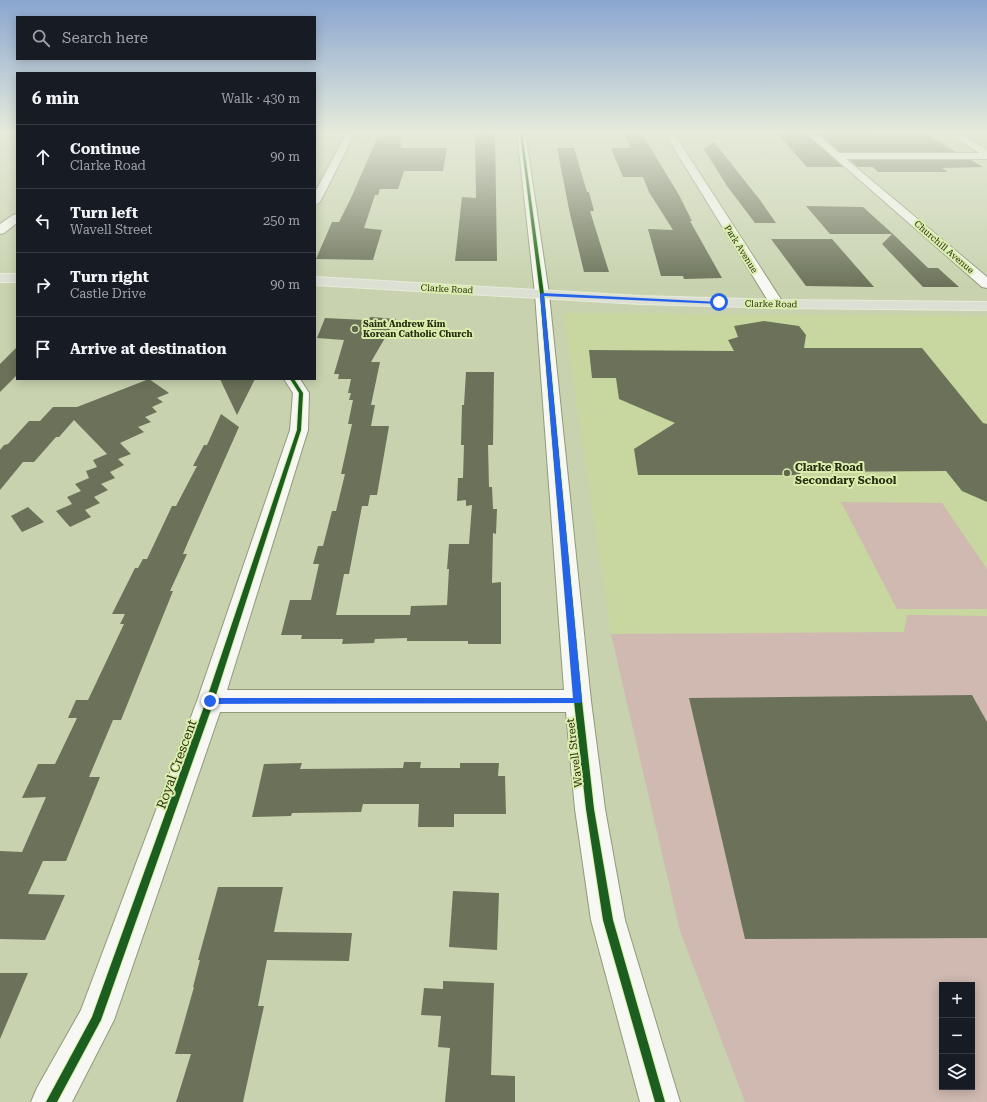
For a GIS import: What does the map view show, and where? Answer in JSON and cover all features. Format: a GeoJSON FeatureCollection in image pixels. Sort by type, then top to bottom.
{"type":"FeatureCollection","features":[{"type":"Feature","properties":{"kind":"main road"},"geometry":{"type":"LineString","coordinates":[[0,278],[16,278]]}},
{"type":"Feature","properties":{"kind":"main road","name":"Clarke Road"},"geometry":{"type":"LineString","coordinates":[[316,281],[640,300],[777,304],[987,306]]}},
{"type":"Feature","properties":{"kind":"street"},"geometry":{"type":"LineString","coordinates":[[316,200],[325,183]]}},
{"type":"Feature","properties":{"kind":"street","name":"Wavell Street"},"geometry":{"type":"LineString","coordinates":[[528,183],[542,294],[578,701],[590,809],[608,920],[660,1102]]}},
{"type":"Feature","properties":{"kind":"street","name":"Park Avenue"},"geometry":{"type":"LineString","coordinates":[[701,183],[777,304]]}},
{"type":"Feature","properties":{"kind":"street","name":"Churchill Avenue"},"geometry":{"type":"LineString","coordinates":[[869,183],[987,284]]}},
{"type":"Feature","properties":{"kind":"street"},"geometry":{"type":"LineString","coordinates":[[0,230],[16,218]]}},
{"type":"Feature","properties":{"kind":"street","name":"Royal Crescent"},"geometry":{"type":"LineString","coordinates":[[51,1102],[96,1020],[210,701],[299,430],[301,393],[293,380]]}},
{"type":"Feature","properties":{"kind":"street"},"geometry":{"type":"LineString","coordinates":[[210,701],[578,701]]}},
{"type":"Feature","properties":{"kind":"shaded area","name":"Clarke Road Secondary School"},"geometry":{"type":"Polygon","coordinates":[[[563,313],[987,316],[987,616],[907,615],[904,632],[611,634],[563,313]]]}},
{"type":"Feature","properties":{"kind":"shaded area"},"geometry":{"type":"Polygon","coordinates":[[[841,502],[942,503],[987,569],[987,609],[897,609],[841,502]]]}},
{"type":"Feature","properties":{"kind":"shaded area"},"geometry":{"type":"Polygon","coordinates":[[[907,615],[987,616],[987,1102],[745,1102],[680,931],[611,634],[904,632],[907,615]]]}},
{"type":"Feature","properties":{"kind":"building"},"geometry":{"type":"Polygon","coordinates":[[[357,183],[400,183],[398,189],[380,189],[378,195],[375,195],[364,228],[382,230],[373,260],[316,259],[332,222],[339,222],[357,183]]]}},
{"type":"Feature","properties":{"kind":"building"},"geometry":{"type":"Polygon","coordinates":[[[476,183],[496,183],[497,261],[455,261],[462,197],[476,198],[476,183]]]}},
{"type":"Feature","properties":{"kind":"building"},"geometry":{"type":"Polygon","coordinates":[[[564,183],[584,183],[587,192],[589,192],[594,211],[590,211],[609,272],[584,272],[564,183]]]}},
{"type":"Feature","properties":{"kind":"building"},"geometry":{"type":"Polygon","coordinates":[[[646,183],[672,183],[692,221],[690,221],[722,278],[684,279],[683,276],[661,276],[648,229],[673,230],[649,192],[646,183]]]}},
{"type":"Feature","properties":{"kind":"building"},"geometry":{"type":"Polygon","coordinates":[[[725,183],[747,183],[776,223],[755,223],[725,183]]]}},
{"type":"Feature","properties":{"kind":"building"},"geometry":{"type":"Polygon","coordinates":[[[806,206],[863,207],[893,234],[928,268],[938,268],[959,287],[923,287],[882,244],[892,234],[830,234],[806,206]]]}},
{"type":"Feature","properties":{"kind":"building"},"geometry":{"type":"Polygon","coordinates":[[[771,239],[832,239],[874,287],[806,286],[771,239]]]}},
{"type":"Feature","properties":{"kind":"building"},"geometry":{"type":"Polygon","coordinates":[[[371,317],[396,319],[371,362],[380,362],[371,405],[375,405],[371,426],[389,426],[377,495],[370,495],[368,506],[362,506],[349,574],[344,574],[336,615],[410,615],[411,606],[447,605],[449,544],[469,544],[472,505],[466,506],[466,500],[457,501],[458,478],[463,478],[464,445],[461,445],[462,405],[464,405],[466,372],[494,372],[493,445],[488,445],[489,487],[492,487],[493,509],[497,509],[496,534],[493,533],[492,583],[501,582],[501,644],[468,644],[468,641],[407,641],[407,638],[375,639],[374,643],[342,644],[343,639],[301,639],[302,635],[281,635],[290,600],[311,600],[319,564],[313,564],[318,546],[323,546],[332,511],[336,511],[345,474],[341,474],[352,424],[348,424],[353,400],[349,400],[351,393],[348,393],[351,379],[338,379],[339,374],[334,374],[344,340],[317,338],[325,318],[365,320],[371,317]]]}},
{"type":"Feature","properties":{"kind":"building"},"geometry":{"type":"Polygon","coordinates":[[[764,321],[799,326],[806,335],[804,348],[922,348],[983,423],[987,424],[987,502],[962,491],[946,471],[799,472],[801,475],[638,475],[634,449],[675,423],[619,399],[616,378],[592,378],[589,350],[734,351],[728,340],[738,337],[734,326],[764,321]]]}},
{"type":"Feature","properties":{"kind":"building"},"geometry":{"type":"Polygon","coordinates":[[[16,348],[16,376],[0,392],[0,364],[16,348]]]}},
{"type":"Feature","properties":{"kind":"building"},"geometry":{"type":"Polygon","coordinates":[[[146,380],[150,380],[169,393],[157,398],[163,402],[152,407],[157,412],[145,417],[151,422],[138,427],[144,432],[120,443],[131,454],[118,459],[124,465],[110,472],[115,478],[101,484],[108,490],[94,497],[100,503],[85,510],[91,517],[70,527],[56,511],[72,504],[67,497],[81,491],[75,484],[89,478],[86,471],[97,467],[93,460],[107,454],[74,420],[59,437],[56,437],[34,462],[23,462],[0,490],[0,450],[4,445],[8,444],[29,421],[40,421],[53,407],[77,407],[146,380]]]}},
{"type":"Feature","properties":{"kind":"building"},"geometry":{"type":"Polygon","coordinates":[[[220,380],[254,380],[237,415],[220,380]]]}},
{"type":"Feature","properties":{"kind":"building"},"geometry":{"type":"Polygon","coordinates":[[[221,414],[239,427],[183,554],[187,554],[170,591],[173,591],[121,720],[113,720],[89,777],[100,777],[66,861],[43,861],[28,894],[65,895],[45,940],[0,939],[0,851],[22,852],[46,797],[22,798],[38,764],[55,764],[77,718],[68,718],[76,700],[88,700],[124,624],[120,624],[125,614],[112,614],[135,568],[138,568],[143,559],[147,559],[172,506],[176,506],[197,466],[193,466],[204,445],[207,445],[221,414]]]}},
{"type":"Feature","properties":{"kind":"building"},"geometry":{"type":"Polygon","coordinates":[[[28,507],[44,522],[22,532],[11,516],[28,507]]]}},
{"type":"Feature","properties":{"kind":"building"},"geometry":{"type":"Polygon","coordinates":[[[972,695],[987,722],[987,938],[745,939],[689,698],[972,695]]]}},
{"type":"Feature","properties":{"kind":"building"},"geometry":{"type":"Polygon","coordinates":[[[404,762],[421,762],[420,768],[460,768],[460,763],[499,763],[498,776],[505,776],[506,814],[454,814],[454,827],[418,827],[419,804],[363,804],[361,812],[292,813],[291,816],[252,817],[264,764],[302,763],[300,769],[403,768],[404,762]]]}},
{"type":"Feature","properties":{"kind":"building"},"geometry":{"type":"Polygon","coordinates":[[[218,887],[283,887],[274,932],[352,933],[349,961],[267,960],[258,1006],[264,1006],[243,1102],[176,1102],[191,1054],[175,1054],[194,987],[200,960],[198,960],[218,887]]]}},
{"type":"Feature","properties":{"kind":"building"},"geometry":{"type":"Polygon","coordinates":[[[453,891],[499,893],[497,950],[449,947],[453,891]]]}},
{"type":"Feature","properties":{"kind":"building"},"geometry":{"type":"Polygon","coordinates":[[[0,973],[28,973],[0,1039],[0,973]]]}},
{"type":"Feature","properties":{"kind":"building"},"geometry":{"type":"Polygon","coordinates":[[[443,981],[494,983],[491,1075],[515,1076],[515,1102],[445,1102],[450,1048],[438,1047],[441,1016],[421,1015],[424,988],[443,989],[443,981]]]}},
{"type":"Feature","properties":{"kind":"cycle path"},"geometry":{"type":"LineString","coordinates":[[528,183],[542,294],[578,701],[590,809],[608,920],[660,1102]]}},
{"type":"Feature","properties":{"kind":"cycle path"},"geometry":{"type":"LineString","coordinates":[[51,1102],[96,1020],[210,701],[299,430],[301,393],[293,380]]}},
{"type":"Feature","properties":{"kind":"place","name":"Saint Andrew Kim Korean Catholic Church"},"geometry":{"type":"Point","coordinates":[355,329]}},
{"type":"Feature","properties":{"kind":"place","name":"Clarke Road Secondary School"},"geometry":{"type":"Point","coordinates":[787,473]}},
{"type":"Feature","properties":{"kind":"route"},"geometry":{"type":"LineString","coordinates":[[210,701],[578,701],[542,294],[640,300],[719,302]]}}]}
